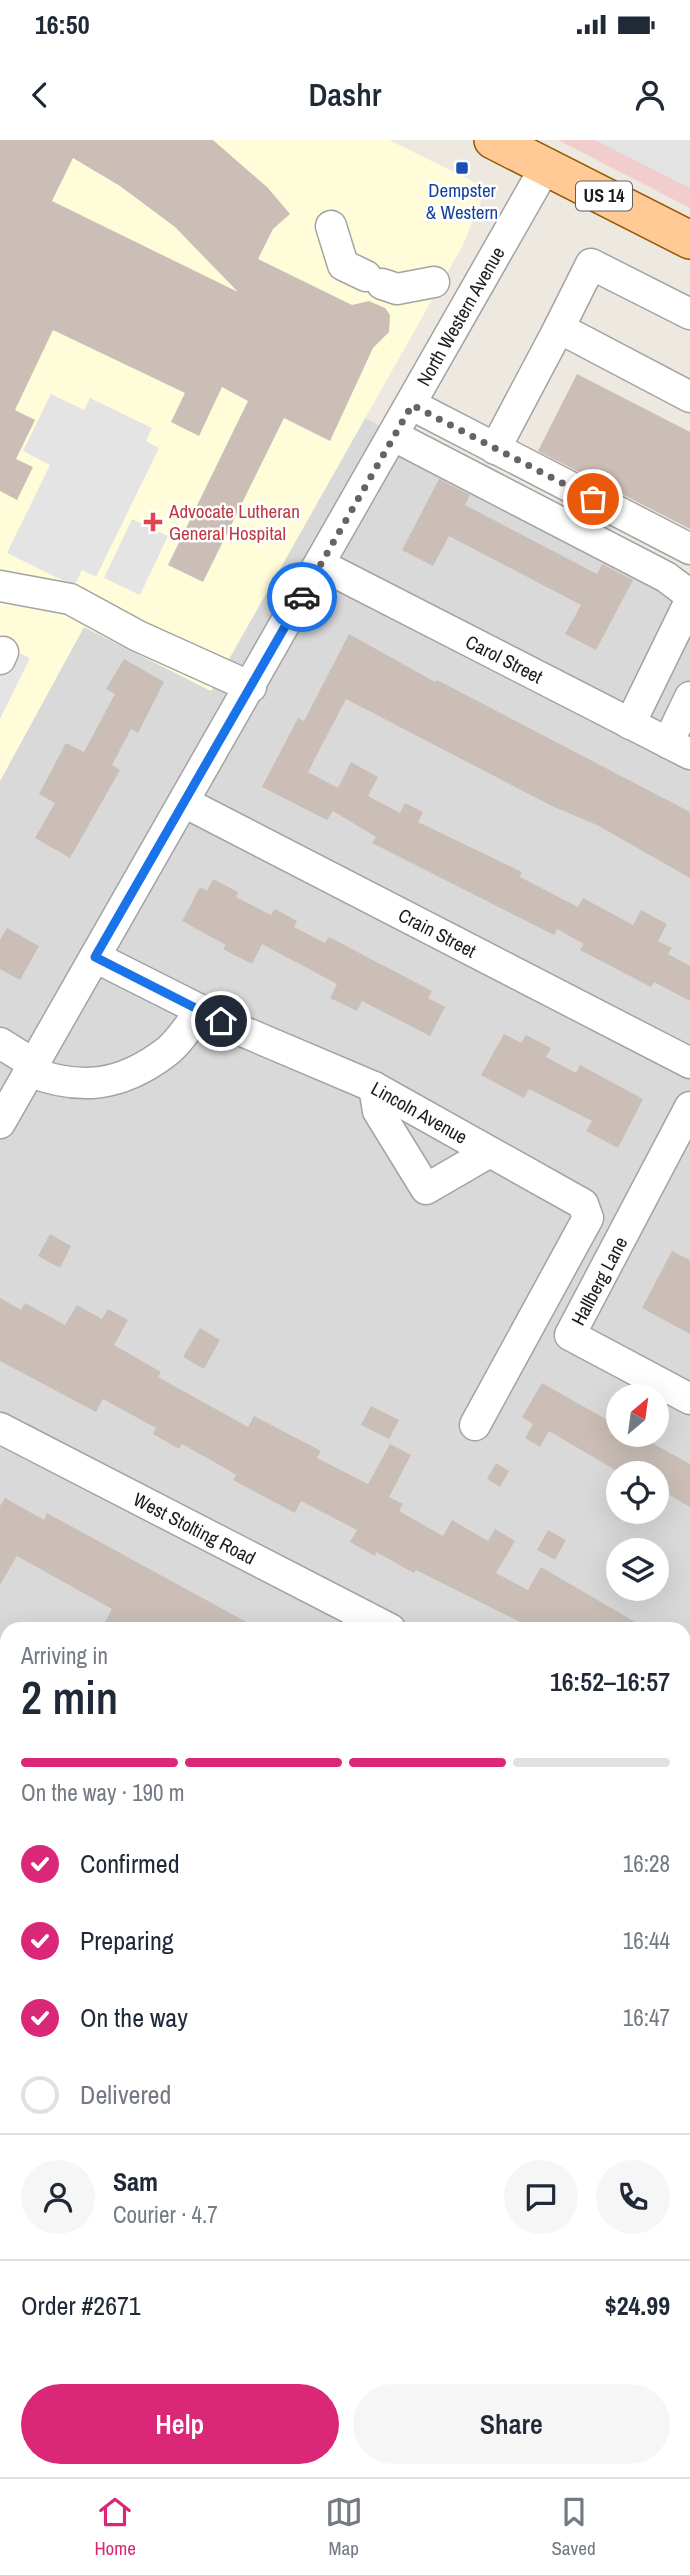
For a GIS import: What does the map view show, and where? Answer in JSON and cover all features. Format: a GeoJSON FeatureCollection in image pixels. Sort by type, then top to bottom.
{"type":"FeatureCollection","features":[{"type":"Feature","properties":{"kind":"main road","name":"US 14"},"geometry":{"type":"LineString","coordinates":[[494,140],[690,240]]}},
{"type":"Feature","properties":{"kind":"street","name":"North Western Avenue"},"geometry":{"type":"LineString","coordinates":[[0,1123],[321,565],[546,166]]}},
{"type":"Feature","properties":{"kind":"street"},"geometry":{"type":"LineString","coordinates":[[331,226],[343,265],[397,289],[434,282]]}},
{"type":"Feature","properties":{"kind":"street"},"geometry":{"type":"LineString","coordinates":[[495,449],[592,264],[690,314]]}},
{"type":"Feature","properties":{"kind":"street"},"geometry":{"type":"LineString","coordinates":[[559,328],[690,397]]}},
{"type":"Feature","properties":{"kind":"street"},"geometry":{"type":"LineString","coordinates":[[412,405],[690,549]]}},
{"type":"Feature","properties":{"kind":"street"},"geometry":{"type":"LineString","coordinates":[[394,436],[666,577],[690,595]]}},
{"type":"Feature","properties":{"kind":"street","name":"Carol Street"},"geometry":{"type":"LineString","coordinates":[[321,565],[679,748]]}},
{"type":"Feature","properties":{"kind":"street"},"geometry":{"type":"LineString","coordinates":[[0,586],[70,599],[138,636],[251,687]]}},
{"type":"Feature","properties":{"kind":"street"},"geometry":{"type":"LineString","coordinates":[[631,724],[690,601]]}},
{"type":"Feature","properties":{"kind":"street"},"geometry":{"type":"LineString","coordinates":[[679,748],[690,697]]}},
{"type":"Feature","properties":{"kind":"street","name":"Crain Street"},"geometry":{"type":"LineString","coordinates":[[184,802],[690,1063]]}},
{"type":"Feature","properties":{"kind":"street","name":"Lincoln Avenue"},"geometry":{"type":"LineString","coordinates":[[95,957],[200,1012],[374,1087],[583,1205],[588,1219],[475,1425]]}},
{"type":"Feature","properties":{"kind":"street"},"geometry":{"type":"LineString","coordinates":[[0,1043],[30,1068],[76,1085],[102,1083],[132,1073],[167,1052],[200,1012]]}},
{"type":"Feature","properties":{"kind":"street"},"geometry":{"type":"LineString","coordinates":[[374,1087],[378,1111],[426,1189],[488,1153]]}},
{"type":"Feature","properties":{"kind":"street","name":"Hallberg Lane"},"geometry":{"type":"LineString","coordinates":[[690,1107],[570,1335],[690,1399]]}},
{"type":"Feature","properties":{"kind":"street"},"geometry":{"type":"LineString","coordinates":[[570,1255],[604,1270]]}},
{"type":"Feature","properties":{"kind":"street","name":"West Stolting Road"},"geometry":{"type":"LineString","coordinates":[[0,1428],[376,1622]]}},
{"type":"Feature","properties":{"kind":"shaded area","name":"Advocate Lutheran General Hospital"},"geometry":{"type":"Polygon","coordinates":[[[0,140],[389,140],[486,188],[463,245],[211,691],[84,627],[0,781],[0,140]]]}},
{"type":"Feature","properties":{"kind":"shaded area"},"geometry":{"type":"Polygon","coordinates":[[[558,140],[690,140],[690,208],[558,140]]]}},
{"type":"Feature","properties":{"kind":"shaded area"},"geometry":{"type":"Polygon","coordinates":[[[595,140],[690,140],[690,188],[595,140]]]}},
{"type":"Feature","properties":{"kind":"shaded area"},"geometry":{"type":"Polygon","coordinates":[[[51,394],[84,410],[90,398],[152,428],[146,441],[159,448],[96,577],[82,570],[74,586],[7,553],[50,465],[23,451],[51,394]]]}},
{"type":"Feature","properties":{"kind":"shaded area"},"geometry":{"type":"Polygon","coordinates":[[[365,418],[690,587],[690,1622],[0,1622],[0,781],[84,627],[211,691],[365,418]]]}},
{"type":"Feature","properties":{"kind":"shaded area"},"geometry":{"type":"Polygon","coordinates":[[[132,519],[168,536],[140,595],[104,578],[132,519]]]}},
{"type":"Feature","properties":{"kind":"shaded area"},"geometry":{"type":"Polygon","coordinates":[[[0,644],[30,658],[0,719],[0,644]]]}},
{"type":"Feature","properties":{"kind":"building"},"geometry":{"type":"Polygon","coordinates":[[[0,140],[213,140],[267,187],[290,214],[273,229],[258,259],[352,305],[369,301],[385,308],[390,315],[389,332],[373,348],[330,441],[284,418],[203,582],[168,565],[248,401],[222,387],[199,436],[171,422],[185,393],[53,330],[15,410],[35,420],[16,459],[33,467],[17,500],[0,491],[0,140]],[[73,158],[52,201],[238,292],[175,227],[120,186],[73,158]]]}},
{"type":"Feature","properties":{"kind":"building"},"geometry":{"type":"Polygon","coordinates":[[[577,374],[690,432],[690,529],[538,451],[577,374]]]}},
{"type":"Feature","properties":{"kind":"building"},"geometry":{"type":"Polygon","coordinates":[[[439,479],[470,495],[465,505],[597,574],[602,564],[633,580],[596,650],[565,634],[581,605],[449,536],[433,566],[402,550],[439,479]]]}},
{"type":"Feature","properties":{"kind":"building"},"geometry":{"type":"Polygon","coordinates":[[[349,634],[435,682],[437,680],[690,812],[690,878],[597,825],[552,806],[346,699],[308,772],[338,788],[351,762],[378,777],[368,796],[400,813],[405,803],[423,812],[418,822],[522,872],[520,877],[578,907],[583,898],[633,925],[641,910],[667,924],[658,941],[672,948],[668,954],[690,966],[690,1001],[654,982],[651,987],[580,950],[584,944],[557,929],[554,935],[372,843],[376,837],[333,811],[327,820],[262,787],[298,718],[304,721],[349,634]]]}},
{"type":"Feature","properties":{"kind":"building"},"geometry":{"type":"Polygon","coordinates":[[[124,659],[164,682],[138,733],[131,729],[112,765],[120,770],[70,858],[35,838],[55,803],[39,794],[66,743],[84,752],[115,694],[106,689],[124,659]]]}},
{"type":"Feature","properties":{"kind":"building"},"geometry":{"type":"Polygon","coordinates":[[[213,879],[238,892],[236,897],[271,915],[275,909],[297,921],[294,927],[325,943],[329,937],[432,991],[428,998],[445,1007],[430,1036],[362,1001],[357,1011],[330,998],[337,984],[262,944],[252,964],[223,949],[226,945],[182,921],[200,887],[207,891],[213,879]]]}},
{"type":"Feature","properties":{"kind":"building"},"geometry":{"type":"Polygon","coordinates":[[[7,928],[39,946],[20,980],[0,969],[0,940],[7,928]]]}},
{"type":"Feature","properties":{"kind":"building"},"geometry":{"type":"Polygon","coordinates":[[[504,1034],[521,1043],[526,1035],[551,1048],[546,1057],[576,1073],[580,1065],[643,1099],[618,1148],[586,1131],[592,1121],[529,1089],[524,1098],[481,1075],[504,1034]]]}},
{"type":"Feature","properties":{"kind":"building"},"geometry":{"type":"Polygon","coordinates":[[[50,1234],[71,1246],[60,1268],[38,1256],[50,1234]]]}},
{"type":"Feature","properties":{"kind":"building"},"geometry":{"type":"Polygon","coordinates":[[[672,1251],[690,1260],[690,1334],[642,1308],[672,1251]]]}},
{"type":"Feature","properties":{"kind":"building"},"geometry":{"type":"Polygon","coordinates":[[[0,1298],[21,1310],[25,1303],[65,1325],[77,1305],[102,1319],[108,1309],[128,1320],[114,1345],[161,1372],[158,1377],[248,1427],[254,1416],[321,1451],[317,1458],[368,1484],[390,1444],[411,1455],[389,1497],[403,1504],[399,1511],[443,1536],[452,1520],[488,1541],[495,1529],[515,1541],[496,1573],[528,1590],[541,1567],[635,1622],[520,1622],[416,1570],[414,1573],[376,1552],[375,1556],[350,1542],[357,1530],[301,1501],[295,1513],[233,1480],[236,1475],[182,1444],[179,1449],[153,1434],[156,1428],[103,1399],[96,1412],[0,1361],[0,1298]]]}},
{"type":"Feature","properties":{"kind":"building"},"geometry":{"type":"Polygon","coordinates":[[[200,1328],[220,1340],[204,1369],[183,1357],[200,1328]]]}},
{"type":"Feature","properties":{"kind":"building"},"geometry":{"type":"Polygon","coordinates":[[[542,1383],[606,1419],[606,1447],[660,1447],[690,1464],[690,1507],[669,1495],[669,1461],[606,1461],[606,1465],[549,1431],[540,1447],[525,1438],[533,1424],[522,1417],[542,1383]]]}},
{"type":"Feature","properties":{"kind":"building"},"geometry":{"type":"Polygon","coordinates":[[[371,1406],[399,1420],[389,1439],[361,1425],[371,1406]]]}},
{"type":"Feature","properties":{"kind":"building"},"geometry":{"type":"Polygon","coordinates":[[[496,1463],[509,1471],[500,1487],[487,1479],[496,1463]]]}},
{"type":"Feature","properties":{"kind":"building"},"geometry":{"type":"Polygon","coordinates":[[[5,1498],[44,1520],[47,1513],[246,1622],[105,1622],[112,1609],[17,1556],[0,1585],[0,1506],[5,1498]]]}},
{"type":"Feature","properties":{"kind":"building"},"geometry":{"type":"Polygon","coordinates":[[[548,1530],[566,1540],[555,1560],[537,1550],[548,1530]]]}},
{"type":"Feature","properties":{"kind":"way so far"},"geometry":{"type":"LineString","coordinates":[[302,597],[412,405],[593,499]]}},
{"type":"Feature","properties":{"kind":"place","name":"Dempster & Western"},"geometry":{"type":"Point","coordinates":[462,168]}},
{"type":"Feature","properties":{"kind":"place","name":"Advocate Lutheran General Hospital"},"geometry":{"type":"Point","coordinates":[153,522]}},
{"type":"Feature","properties":{"kind":"route"},"geometry":{"type":"LineString","coordinates":[[221,1021],[167,996],[95,957],[302,597]]}}]}
